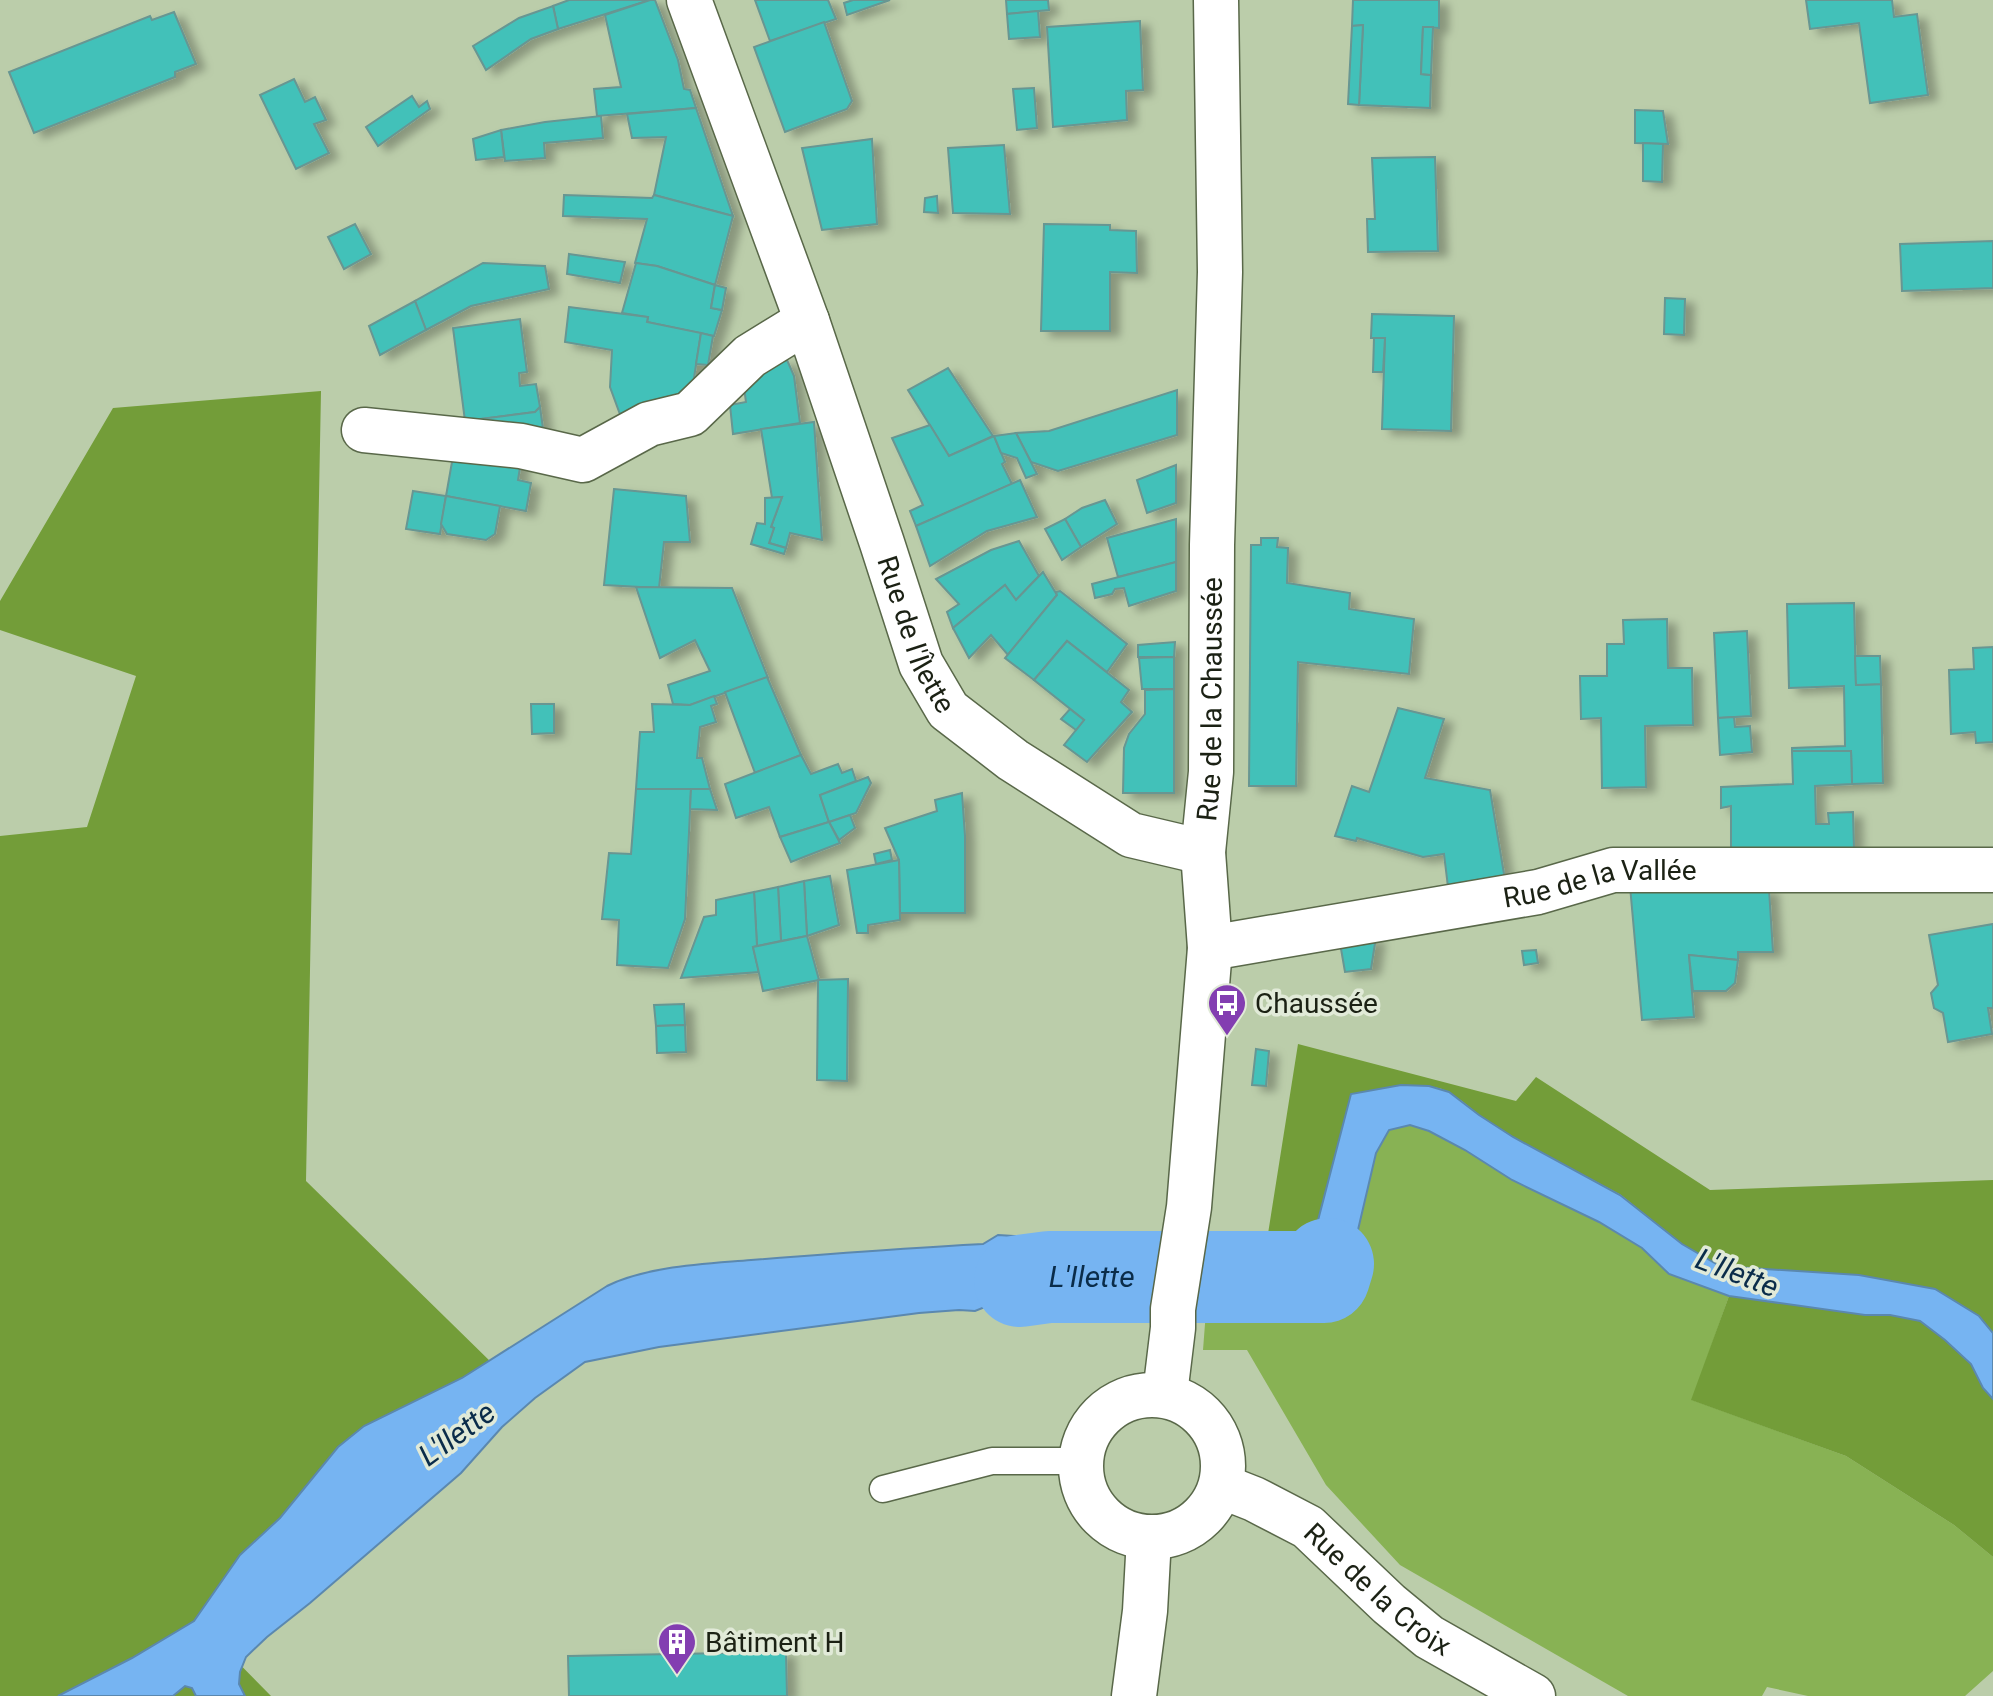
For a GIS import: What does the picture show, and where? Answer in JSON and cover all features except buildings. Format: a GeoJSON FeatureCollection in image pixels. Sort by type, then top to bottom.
{"type":"FeatureCollection","features":[{"type":"Feature","properties":{"kind":"street","name":"Rue de l'Îlette"},"geometry":{"type":"LineString","coordinates":[[689,0],[807,321],[921,664],[948,710],[1013,760],[1131,835],[1203,852]]}},
{"type":"Feature","properties":{"kind":"street","name":"Rue de la Chaussée"},"geometry":{"type":"LineString","coordinates":[[1165,1394],[1173,1309],[1189,1207],[1210,948],[1203,852],[1211,772],[1212,545],[1220,272],[1216,0]]}},
{"type":"Feature","properties":{"kind":"street"},"geometry":{"type":"LineString","coordinates":[[364,430],[521,446],[583,460],[649,424],[690,414],[750,356],[807,321]]}},
{"type":"Feature","properties":{"kind":"street","name":"Rue de la Vallée"},"geometry":{"type":"LineString","coordinates":[[1210,948],[1538,892],[1613,870],[1993,870]]}},
{"type":"Feature","properties":{"kind":"street"},"geometry":{"type":"LineString","coordinates":[[1165,1394],[1187,1403],[1206,1418],[1219,1439],[1224,1462],[1221,1486],[1211,1507],[1195,1524],[1173,1535],[1149,1538],[1127,1533],[1107,1522],[1092,1505],[1083,1484],[1080,1461],[1086,1438],[1099,1418],[1117,1403],[1140,1395],[1165,1394]]}},
{"type":"Feature","properties":{"kind":"street","name":"Rue de la Croix"},"geometry":{"type":"LineString","coordinates":[[1221,1486],[1308,1527],[1389,1604],[1429,1637],[1533,1696]]}},
{"type":"Feature","properties":{"kind":"street"},"geometry":{"type":"LineString","coordinates":[[1134,1696],[1145,1611],[1149,1538]]}},
{"type":"Feature","properties":{"kind":"lane"},"geometry":{"type":"LineString","coordinates":[[883,1489],[992,1461],[1080,1461]]}},
{"type":"Feature","properties":{"kind":"green space"},"geometry":{"type":"Polygon","coordinates":[[[321,391],[306,1181],[494,1365],[207,1631],[271,1696],[0,1696],[0,836],[87,827],[136,676],[0,630],[0,601],[113,408],[321,391]]]}},
{"type":"Feature","properties":{"kind":"green space"},"geometry":{"type":"Polygon","coordinates":[[[1298,1044],[1516,1101],[1536,1077],[1710,1190],[1993,1180],[1993,1333],[1979,1316],[1935,1289],[1859,1275],[1720,1266],[1682,1244],[1621,1195],[1513,1137],[1442,1089],[1429,1086],[1401,1085],[1351,1094],[1316,1228],[1306,1242],[1289,1256],[1264,1259],[1298,1044]]]}},
{"type":"Feature","properties":{"kind":"green space"},"geometry":{"type":"Polygon","coordinates":[[[1410,1125],[1429,1131],[1512,1180],[1599,1222],[1642,1248],[1669,1274],[1729,1296],[1692,1400],[1846,1456],[1954,1525],[1993,1557],[1993,1671],[1965,1696],[1808,1696],[1767,1687],[1762,1696],[1628,1696],[1400,1565],[1326,1485],[1247,1350],[1203,1350],[1207,1298],[1211,1302],[1259,1305],[1325,1299],[1346,1281],[1376,1153],[1389,1130],[1410,1125]]]}},
{"type":"Feature","properties":{"kind":"green space"},"geometry":{"type":"Polygon","coordinates":[[[1729,1296],[1920,1321],[1971,1364],[1983,1388],[1993,1399],[1993,1557],[1954,1525],[1846,1456],[1691,1400],[1729,1296]]]}},
{"type":"Feature","properties":{"kind":"water"},"geometry":{"type":"Polygon","coordinates":[[[1401,1085],[1429,1086],[1449,1092],[1513,1137],[1620,1195],[1682,1244],[1720,1266],[1859,1275],[1935,1289],[1979,1316],[1993,1333],[1993,1399],[1983,1388],[1971,1364],[1920,1321],[1729,1296],[1669,1274],[1642,1248],[1599,1222],[1512,1180],[1429,1131],[1410,1125],[1389,1130],[1376,1153],[1346,1281],[1325,1299],[1292,1306],[1211,1302],[1207,1298],[1213,1254],[1271,1260],[1283,1258],[1305,1243],[1316,1228],[1351,1094],[1401,1085]]]}},
{"type":"Feature","properties":{"kind":"water"},"geometry":{"type":"Polygon","coordinates":[[[998,1235],[1149,1245],[1143,1301],[1045,1293],[1010,1297],[975,1311],[919,1313],[659,1347],[585,1362],[535,1398],[502,1427],[461,1473],[246,1657],[239,1684],[245,1696],[196,1696],[192,1688],[185,1686],[173,1696],[58,1696],[132,1658],[194,1621],[240,1555],[280,1518],[338,1447],[364,1426],[462,1378],[607,1286],[640,1274],[677,1267],[983,1244],[998,1235]]]}},
{"type":"Feature","properties":{"kind":"waterway","name":"L'Ilette"},"geometry":{"type":"LineString","coordinates":[[1020,1281],[1049,1277],[1324,1277],[1328,1264]]}},
{"type":"Feature","properties":{"kind":"place","name":"Chaussée"},"geometry":{"type":"Point","coordinates":[1227,1037]}},
{"type":"Feature","properties":{"kind":"place","name":"Bâtiment H"},"geometry":{"type":"Point","coordinates":[677,1676]}}]}
